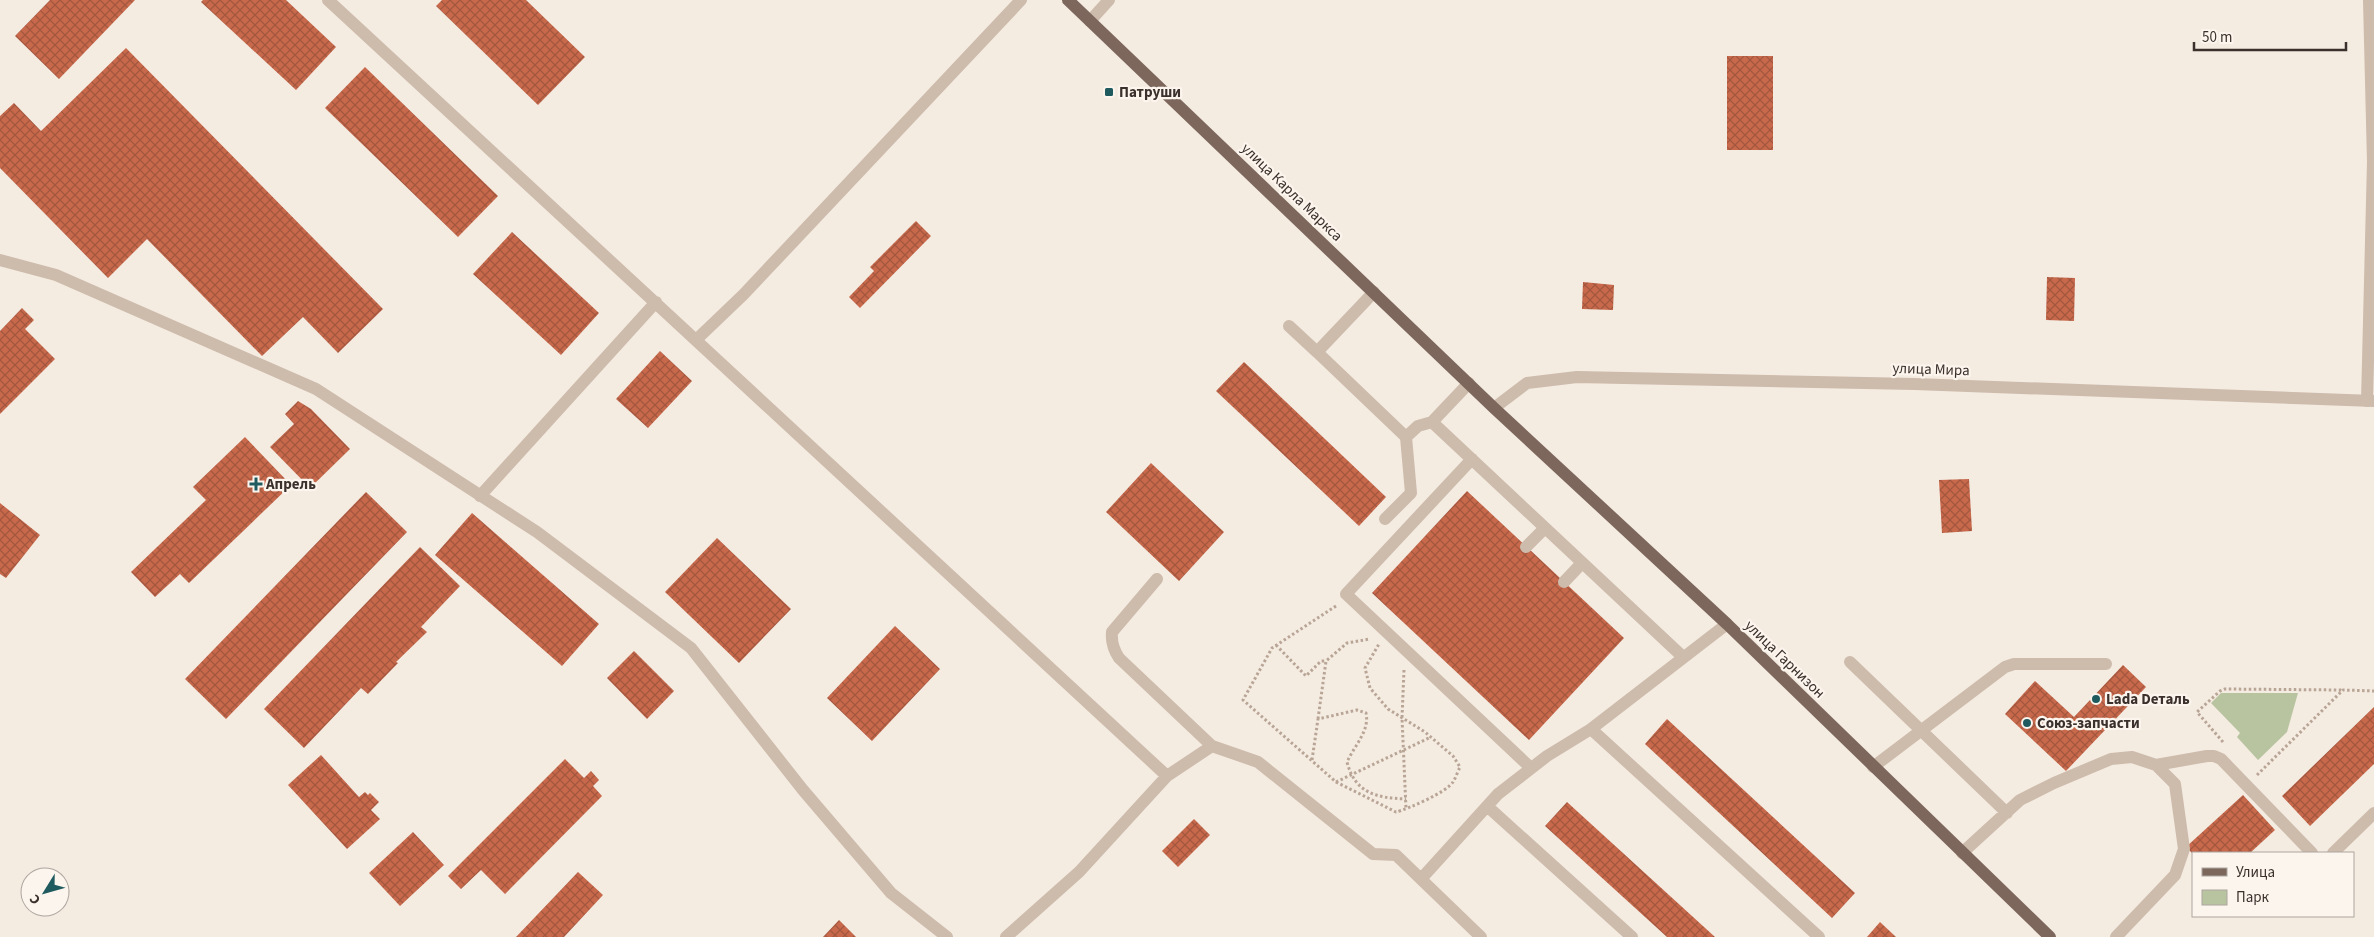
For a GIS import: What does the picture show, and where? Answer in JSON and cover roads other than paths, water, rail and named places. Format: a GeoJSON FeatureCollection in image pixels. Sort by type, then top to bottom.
{"type":"FeatureCollection","features":[{"type":"Feature","properties":{"kind":"main road","name":"улица Карла Маркса"},"geometry":{"type":"LineString","coordinates":[[1068,0],[1494,408]]}},
{"type":"Feature","properties":{"kind":"main road","name":"улица Гарнизон"},"geometry":{"type":"LineString","coordinates":[[1494,408],[1727,624],[2050,937]]}},
{"type":"Feature","properties":{"kind":"street"},"geometry":{"type":"LineString","coordinates":[[328,0],[697,339],[1167,776]]}},
{"type":"Feature","properties":{"kind":"street"},"geometry":{"type":"LineString","coordinates":[[697,339],[743,294],[1021,0]]}},
{"type":"Feature","properties":{"kind":"street"},"geometry":{"type":"LineString","coordinates":[[1090,21],[1109,0]]}},
{"type":"Feature","properties":{"kind":"street"},"geometry":{"type":"LineString","coordinates":[[2369,0],[2373,162],[2371,401]]}},
{"type":"Feature","properties":{"kind":"street"},"geometry":{"type":"LineString","coordinates":[[0,260],[56,275],[316,389],[537,532],[691,648],[803,790],[891,894],[947,937]]}},
{"type":"Feature","properties":{"kind":"street"},"geometry":{"type":"LineString","coordinates":[[1317,352],[1374,292]]}},
{"type":"Feature","properties":{"kind":"street"},"geometry":{"type":"LineString","coordinates":[[480,496],[656,302]]}},
{"type":"Feature","properties":{"kind":"street"},"geometry":{"type":"LineString","coordinates":[[1288,326],[1406,437],[1411,493],[1385,519]]}},
{"type":"Feature","properties":{"kind":"street","name":"улица Мира"},"geometry":{"type":"LineString","coordinates":[[1494,408],[1527,383],[1577,377],[1906,384],[2371,401]]}},
{"type":"Feature","properties":{"kind":"street"},"geometry":{"type":"LineString","coordinates":[[1406,437],[1418,426],[1432,422],[1469,383]]}},
{"type":"Feature","properties":{"kind":"street"},"geometry":{"type":"LineString","coordinates":[[1432,422],[1683,658]]}},
{"type":"Feature","properties":{"kind":"street"},"geometry":{"type":"LineString","coordinates":[[1472,459],[1346,594],[1385,634],[1405,650],[1531,768]]}},
{"type":"Feature","properties":{"kind":"street"},"geometry":{"type":"LineString","coordinates":[[1526,547],[1545,528]]}},
{"type":"Feature","properties":{"kind":"street"},"geometry":{"type":"LineString","coordinates":[[1564,582],[1582,563]]}},
{"type":"Feature","properties":{"kind":"street"},"geometry":{"type":"LineString","coordinates":[[1157,579],[1112,632],[1111,641],[1114,651],[1119,658],[1212,746],[1258,762],[1373,854],[1396,855],[1481,937]]}},
{"type":"Feature","properties":{"kind":"street"},"geometry":{"type":"LineString","coordinates":[[1421,879],[1498,794],[1547,756],[1592,729],[1727,624]]}},
{"type":"Feature","properties":{"kind":"street"},"geometry":{"type":"LineString","coordinates":[[1850,662],[2007,813]]}},
{"type":"Feature","properties":{"kind":"street"},"geometry":{"type":"LineString","coordinates":[[1873,766],[1999,670],[2014,664],[2106,664]]}},
{"type":"Feature","properties":{"kind":"street"},"geometry":{"type":"LineString","coordinates":[[1592,729],[1819,937]]}},
{"type":"Feature","properties":{"kind":"street"},"geometry":{"type":"LineString","coordinates":[[1006,937],[1079,872],[1167,776],[1212,746]]}},
{"type":"Feature","properties":{"kind":"street"},"geometry":{"type":"LineString","coordinates":[[2156,765],[2207,756],[2221,759],[2311,852]]}},
{"type":"Feature","properties":{"kind":"street"},"geometry":{"type":"LineString","coordinates":[[1962,853],[2020,800],[2054,782],[2111,759],[2132,757],[2156,765],[2175,784],[2184,849],[2175,875],[2116,937]]}},
{"type":"Feature","properties":{"kind":"street"},"geometry":{"type":"LineString","coordinates":[[1488,806],[1632,937]]}},
{"type":"Feature","properties":{"kind":"street"},"geometry":{"type":"LineString","coordinates":[[2334,852],[2374,813]]}},
{"type":"Feature","properties":{"kind":"place","name":"Патруши"},"geometry":{"type":"Point","coordinates":[1109,92]}},
{"type":"Feature","properties":{"kind":"place","name":"Апрель"},"geometry":{"type":"Point","coordinates":[256,484]}},
{"type":"Feature","properties":{"kind":"place","name":"Lada Dеталь"},"geometry":{"type":"Point","coordinates":[2096,699]}},
{"type":"Feature","properties":{"kind":"place","name":"Союз-запчасти"},"geometry":{"type":"Point","coordinates":[2027,723]}}]}
